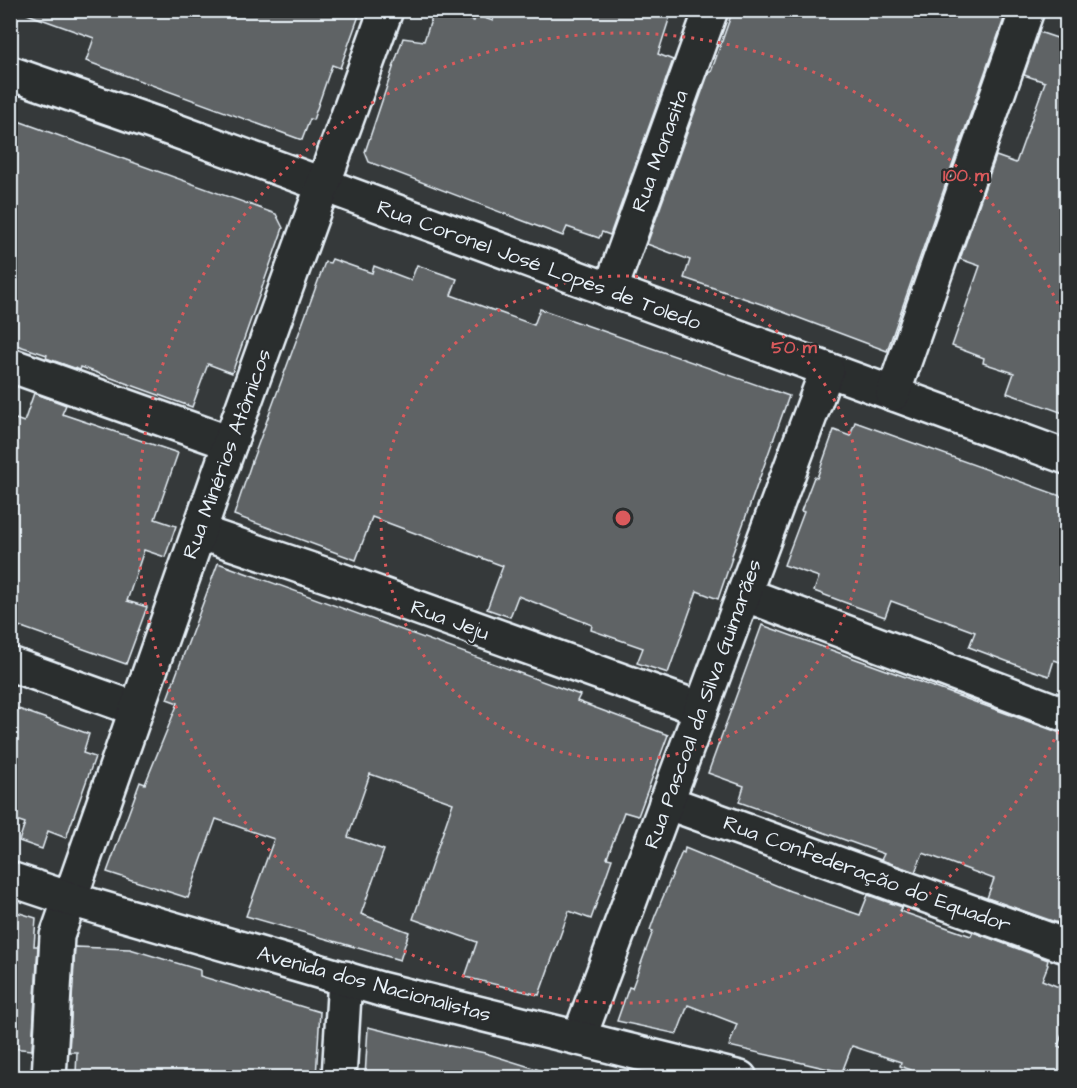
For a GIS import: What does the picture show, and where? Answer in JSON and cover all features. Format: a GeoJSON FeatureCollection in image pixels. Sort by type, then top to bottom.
{"type":"FeatureCollection","features":[{"type":"Feature","properties":{"kind":"street","name":"Rua Minérios Atômicos"},"geometry":{"type":"LineString","coordinates":[[49,1077],[57,936],[386,10]]}},
{"type":"Feature","properties":{"kind":"street","name":"Rua Monasita"},"geometry":{"type":"LineString","coordinates":[[610,291],[711,10]]}},
{"type":"Feature","properties":{"kind":"street"},"geometry":{"type":"LineString","coordinates":[[893,394],[1027,10]]}},
{"type":"Feature","properties":{"kind":"street","name":"Rua Coronel José Lopes de Toledo"},"geometry":{"type":"LineString","coordinates":[[10,73],[324,185],[1066,457]]}},
{"type":"Feature","properties":{"kind":"street"},"geometry":{"type":"LineString","coordinates":[[10,365],[230,444]]}},
{"type":"Feature","properties":{"kind":"street","name":"Rua Pascoal da Silva Guimarães"},"geometry":{"type":"LineString","coordinates":[[579,1038],[826,370]]}},
{"type":"Feature","properties":{"kind":"street","name":"Rua Jeju"},"geometry":{"type":"LineString","coordinates":[[199,532],[701,709]]}},
{"type":"Feature","properties":{"kind":"street"},"geometry":{"type":"LineString","coordinates":[[744,594],[1066,715]]}},
{"type":"Feature","properties":{"kind":"street"},"geometry":{"type":"LineString","coordinates":[[10,664],[136,709]]}},
{"type":"Feature","properties":{"kind":"street","name":"Rua Confederação do Equador"},"geometry":{"type":"LineString","coordinates":[[666,802],[1066,946]]}},
{"type":"Feature","properties":{"kind":"street","name":"Avenida dos Nacionalistas"},"geometry":{"type":"LineString","coordinates":[[10,879],[70,899],[391,992],[740,1077]]}},
{"type":"Feature","properties":{"kind":"street"},"geometry":{"type":"LineString","coordinates":[[339,1077],[345,978]]}},
{"type":"Feature","properties":{"kind":"building"},"geometry":{"type":"Polygon","coordinates":[[[28,10],[361,10],[340,68],[332,65],[313,120],[310,119],[302,140],[86,61],[94,38],[27,14],[28,10]]]}},
{"type":"Feature","properties":{"kind":"building"},"geometry":{"type":"Polygon","coordinates":[[[495,10],[672,10],[658,54],[673,60],[610,235],[602,232],[599,238],[567,227],[563,236],[369,162],[365,152],[403,38],[424,41],[433,14],[443,18],[446,11],[474,21],[476,15],[493,21],[495,10]]]}},
{"type":"Feature","properties":{"kind":"building"},"geometry":{"type":"Polygon","coordinates":[[[733,10],[1007,10],[887,351],[684,278],[690,260],[647,244],[733,10]]]}},
{"type":"Feature","properties":{"kind":"building"},"geometry":{"type":"Polygon","coordinates":[[[1063,31],[1066,32],[1066,414],[1007,393],[1014,373],[983,363],[984,358],[952,346],[980,266],[960,259],[996,156],[1016,163],[1045,82],[1024,75],[1039,32],[1060,39],[1063,31]]]}},
{"type":"Feature","properties":{"kind":"building"},"geometry":{"type":"Polygon","coordinates":[[[10,118],[276,214],[283,228],[232,373],[208,364],[192,407],[81,367],[80,370],[46,358],[47,355],[10,343],[10,118]]]}},
{"type":"Feature","properties":{"kind":"building"},"geometry":{"type":"Polygon","coordinates":[[[332,259],[372,273],[374,266],[411,280],[417,265],[457,279],[451,295],[534,325],[540,309],[789,396],[718,599],[697,591],[668,673],[637,663],[643,648],[591,630],[592,625],[518,596],[510,617],[487,609],[503,566],[372,517],[356,560],[234,515],[325,262],[330,263],[332,259]]]}},
{"type":"Feature","properties":{"kind":"building"},"geometry":{"type":"Polygon","coordinates":[[[34,393],[66,405],[62,414],[178,453],[155,519],[176,526],[165,557],[144,550],[127,601],[147,607],[126,664],[10,623],[10,417],[24,422],[34,393]]]}},
{"type":"Feature","properties":{"kind":"building"},"geometry":{"type":"Polygon","coordinates":[[[855,422],[1066,498],[1066,664],[1054,660],[1049,676],[1022,667],[969,647],[975,632],[891,601],[885,617],[814,591],[819,577],[784,565],[804,512],[801,511],[814,477],[817,478],[834,430],[850,436],[855,422]]]}},
{"type":"Feature","properties":{"kind":"building"},"geometry":{"type":"Polygon","coordinates":[[[218,563],[580,695],[577,701],[668,735],[638,816],[624,812],[607,858],[612,859],[591,919],[569,911],[539,995],[465,977],[477,942],[413,919],[453,803],[370,774],[348,837],[384,850],[361,914],[409,932],[400,960],[246,916],[274,839],[216,819],[188,898],[107,872],[140,782],[145,784],[178,703],[167,699],[218,563]]]}},
{"type":"Feature","properties":{"kind":"building"},"geometry":{"type":"Polygon","coordinates":[[[762,625],[1066,735],[1066,909],[1061,924],[987,898],[994,879],[923,853],[915,872],[881,860],[884,854],[739,802],[744,786],[708,773],[762,625]]]}},
{"type":"Feature","properties":{"kind":"building"},"geometry":{"type":"Polygon","coordinates":[[[10,706],[89,734],[83,753],[95,757],[66,838],[48,831],[42,849],[19,841],[25,823],[10,818],[10,706]]]}},
{"type":"Feature","properties":{"kind":"building"},"geometry":{"type":"Polygon","coordinates":[[[685,848],[790,891],[860,915],[868,895],[902,907],[900,911],[971,936],[973,932],[1048,960],[1042,980],[1066,990],[1066,1023],[1058,1046],[1066,1049],[1066,1077],[908,1077],[911,1070],[900,1066],[901,1062],[852,1046],[842,1072],[729,1046],[737,1024],[688,1005],[677,1034],[617,1021],[653,931],[650,930],[655,916],[685,848]]]}},
{"type":"Feature","properties":{"kind":"building"},"geometry":{"type":"Polygon","coordinates":[[[10,910],[36,918],[34,946],[38,946],[32,1050],[10,1048],[10,910]]]}},
{"type":"Feature","properties":{"kind":"building"},"geometry":{"type":"Polygon","coordinates":[[[75,947],[130,949],[200,970],[200,976],[320,1012],[316,1077],[124,1077],[76,1074],[77,1052],[69,1052],[75,947]]]}},
{"type":"Feature","properties":{"kind":"building"},"geometry":{"type":"Polygon","coordinates":[[[368,1027],[445,1046],[485,1053],[543,1071],[542,1077],[365,1077],[368,1027]]]}}]}
